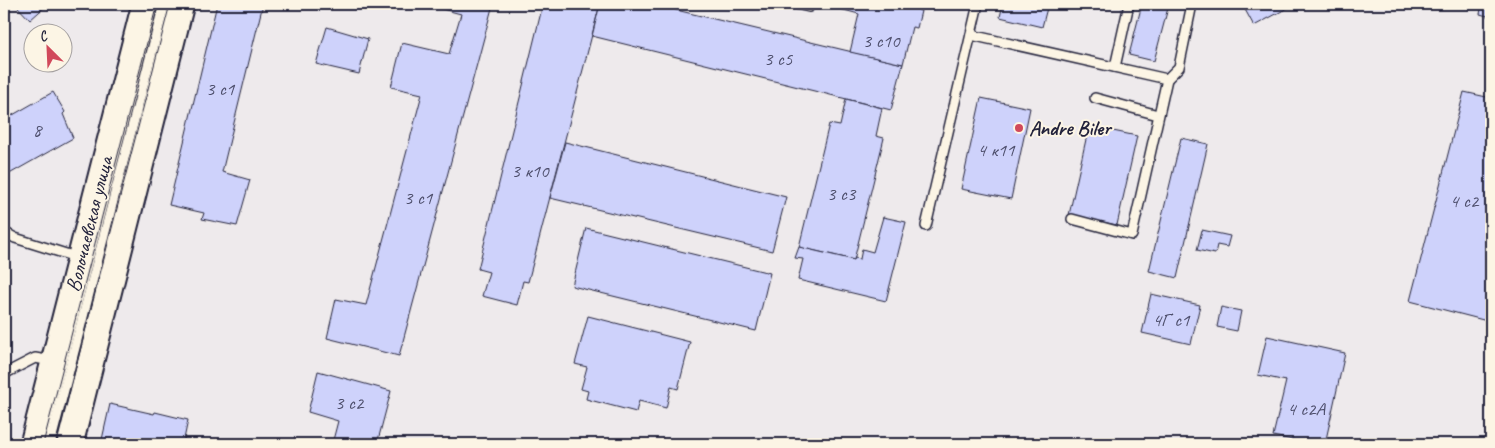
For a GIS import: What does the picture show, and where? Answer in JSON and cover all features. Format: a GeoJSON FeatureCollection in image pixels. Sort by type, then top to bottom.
{"type":"FeatureCollection","features":[{"type":"Feature","properties":{"kind":"street","name":"Волочаевская улица"},"geometry":{"type":"LineString","coordinates":[[70,444],[71,366],[97,264],[145,4]]}},
{"type":"Feature","properties":{"kind":"street","name":"Волочаевская улица"},"geometry":{"type":"LineString","coordinates":[[33,444],[71,366],[97,264],[181,4]]}},
{"type":"Feature","properties":{"kind":"lane"},"geometry":{"type":"LineString","coordinates":[[4,232],[15,238],[97,264],[164,4]]}},
{"type":"Feature","properties":{"kind":"lane"},"geometry":{"type":"LineString","coordinates":[[796,4],[809,7],[809,4]]}},
{"type":"Feature","properties":{"kind":"lane"},"geometry":{"type":"LineString","coordinates":[[926,226],[978,4]]}},
{"type":"Feature","properties":{"kind":"lane"},"geometry":{"type":"LineString","coordinates":[[1115,67],[1129,4]]}},
{"type":"Feature","properties":{"kind":"lane"},"geometry":{"type":"LineString","coordinates":[[1072,219],[1132,235],[1167,79],[1178,67],[1192,4]]}},
{"type":"Feature","properties":{"kind":"lane"},"geometry":{"type":"LineString","coordinates":[[971,35],[1167,79]]}},
{"type":"Feature","properties":{"kind":"lane"},"geometry":{"type":"LineString","coordinates":[[1095,98],[1158,114]]}},
{"type":"Feature","properties":{"kind":"lane"},"geometry":{"type":"LineString","coordinates":[[4,374],[35,358],[71,366],[50,444]]}},
{"type":"Feature","properties":{"kind":"building"},"geometry":{"type":"Polygon","coordinates":[[[15,4],[48,4],[30,20],[15,4]]]}},
{"type":"Feature","properties":{"kind":"building"},"geometry":{"type":"Polygon","coordinates":[[[217,4],[263,4],[222,172],[250,180],[237,226],[202,219],[204,213],[169,205],[217,4]]]}},
{"type":"Feature","properties":{"kind":"building"},"geometry":{"type":"Polygon","coordinates":[[[423,4],[493,4],[399,356],[327,338],[336,299],[366,305],[422,94],[391,87],[402,43],[449,54],[461,14],[423,4]]]}},
{"type":"Feature","properties":{"kind":"building"},"geometry":{"type":"Polygon","coordinates":[[[543,4],[600,4],[528,282],[523,281],[517,305],[482,296],[489,272],[478,269],[543,4]]]}},
{"type":"Feature","properties":{"kind":"building"},"geometry":{"type":"Polygon","coordinates":[[[600,4],[651,4],[903,64],[891,110],[592,36],[600,4]]]}},
{"type":"Feature","properties":{"kind":"building"},"geometry":{"type":"Polygon","coordinates":[[[837,4],[920,4],[918,10],[921,11],[917,28],[912,27],[903,64],[850,52],[859,14],[836,8],[837,4]]]}},
{"type":"Feature","properties":{"kind":"building"},"geometry":{"type":"Polygon","coordinates":[[[1003,4],[1048,4],[1042,27],[1000,17],[1003,4]]]}},
{"type":"Feature","properties":{"kind":"building"},"geometry":{"type":"Polygon","coordinates":[[[1142,4],[1169,4],[1154,61],[1129,55],[1142,4]]]}},
{"type":"Feature","properties":{"kind":"building"},"geometry":{"type":"Polygon","coordinates":[[[1242,4],[1295,4],[1254,26],[1242,4]]]}},
{"type":"Feature","properties":{"kind":"building"},"geometry":{"type":"Polygon","coordinates":[[[1482,4],[1491,4],[1491,17],[1480,14],[1482,4]]]}},
{"type":"Feature","properties":{"kind":"building"},"geometry":{"type":"Polygon","coordinates":[[[327,27],[368,39],[359,74],[316,64],[327,27]]]}},
{"type":"Feature","properties":{"kind":"building"},"geometry":{"type":"Polygon","coordinates":[[[53,92],[65,112],[63,114],[73,138],[4,177],[4,120],[53,92]]]}},
{"type":"Feature","properties":{"kind":"building"},"geometry":{"type":"Polygon","coordinates":[[[1464,92],[1491,98],[1491,322],[1410,301],[1464,92]]]}},
{"type":"Feature","properties":{"kind":"building"},"geometry":{"type":"Polygon","coordinates":[[[981,98],[1030,108],[1011,199],[961,189],[981,98]]]}},
{"type":"Feature","properties":{"kind":"building"},"geometry":{"type":"Polygon","coordinates":[[[846,99],[882,108],[876,136],[884,138],[854,260],[799,247],[829,124],[840,126],[846,99]]]}},
{"type":"Feature","properties":{"kind":"building"},"geometry":{"type":"Polygon","coordinates":[[[1089,126],[1137,136],[1117,225],[1069,215],[1089,126]]]}},
{"type":"Feature","properties":{"kind":"building"},"geometry":{"type":"Polygon","coordinates":[[[1181,138],[1208,144],[1177,278],[1149,271],[1181,138]]]}},
{"type":"Feature","properties":{"kind":"building"},"geometry":{"type":"Polygon","coordinates":[[[565,142],[786,197],[772,251],[550,198],[565,142]]]}},
{"type":"Feature","properties":{"kind":"building"},"geometry":{"type":"Polygon","coordinates":[[[883,217],[906,222],[886,301],[798,280],[803,259],[795,258],[799,247],[854,260],[855,258],[860,259],[862,249],[873,252],[883,217]]]}},
{"type":"Feature","properties":{"kind":"building"},"geometry":{"type":"Polygon","coordinates":[[[586,228],[770,273],[756,331],[572,286],[586,228]]]}},
{"type":"Feature","properties":{"kind":"building"},"geometry":{"type":"Polygon","coordinates":[[[1202,230],[1230,236],[1227,247],[1217,245],[1215,254],[1197,250],[1202,230]]]}},
{"type":"Feature","properties":{"kind":"building"},"geometry":{"type":"Polygon","coordinates":[[[1151,294],[1200,305],[1191,344],[1142,333],[1151,294]]]}},
{"type":"Feature","properties":{"kind":"building"},"geometry":{"type":"Polygon","coordinates":[[[1221,307],[1241,311],[1237,331],[1217,327],[1221,307]]]}},
{"type":"Feature","properties":{"kind":"building"},"geometry":{"type":"Polygon","coordinates":[[[588,316],[690,342],[678,389],[671,387],[666,408],[639,401],[636,412],[586,399],[588,391],[581,389],[587,367],[575,364],[588,316]]]}},
{"type":"Feature","properties":{"kind":"building"},"geometry":{"type":"Polygon","coordinates":[[[1267,336],[1345,353],[1325,444],[1312,444],[1273,436],[1286,381],[1258,375],[1267,336]]]}},
{"type":"Feature","properties":{"kind":"building"},"geometry":{"type":"Polygon","coordinates":[[[318,371],[391,391],[377,444],[332,444],[338,421],[308,412],[318,371]]]}},
{"type":"Feature","properties":{"kind":"building"},"geometry":{"type":"Polygon","coordinates":[[[110,404],[188,420],[183,444],[101,444],[110,404]]]}},
{"type":"Feature","properties":{"kind":"tram line"},"geometry":{"type":"LineString","coordinates":[[43,444],[157,4]]}},
{"type":"Feature","properties":{"kind":"tram line"},"geometry":{"type":"LineString","coordinates":[[56,444],[170,4]]}},
{"type":"Feature","properties":{"kind":"place","name":"Andre Biler"},"geometry":{"type":"Point","coordinates":[1019,128]}}]}
